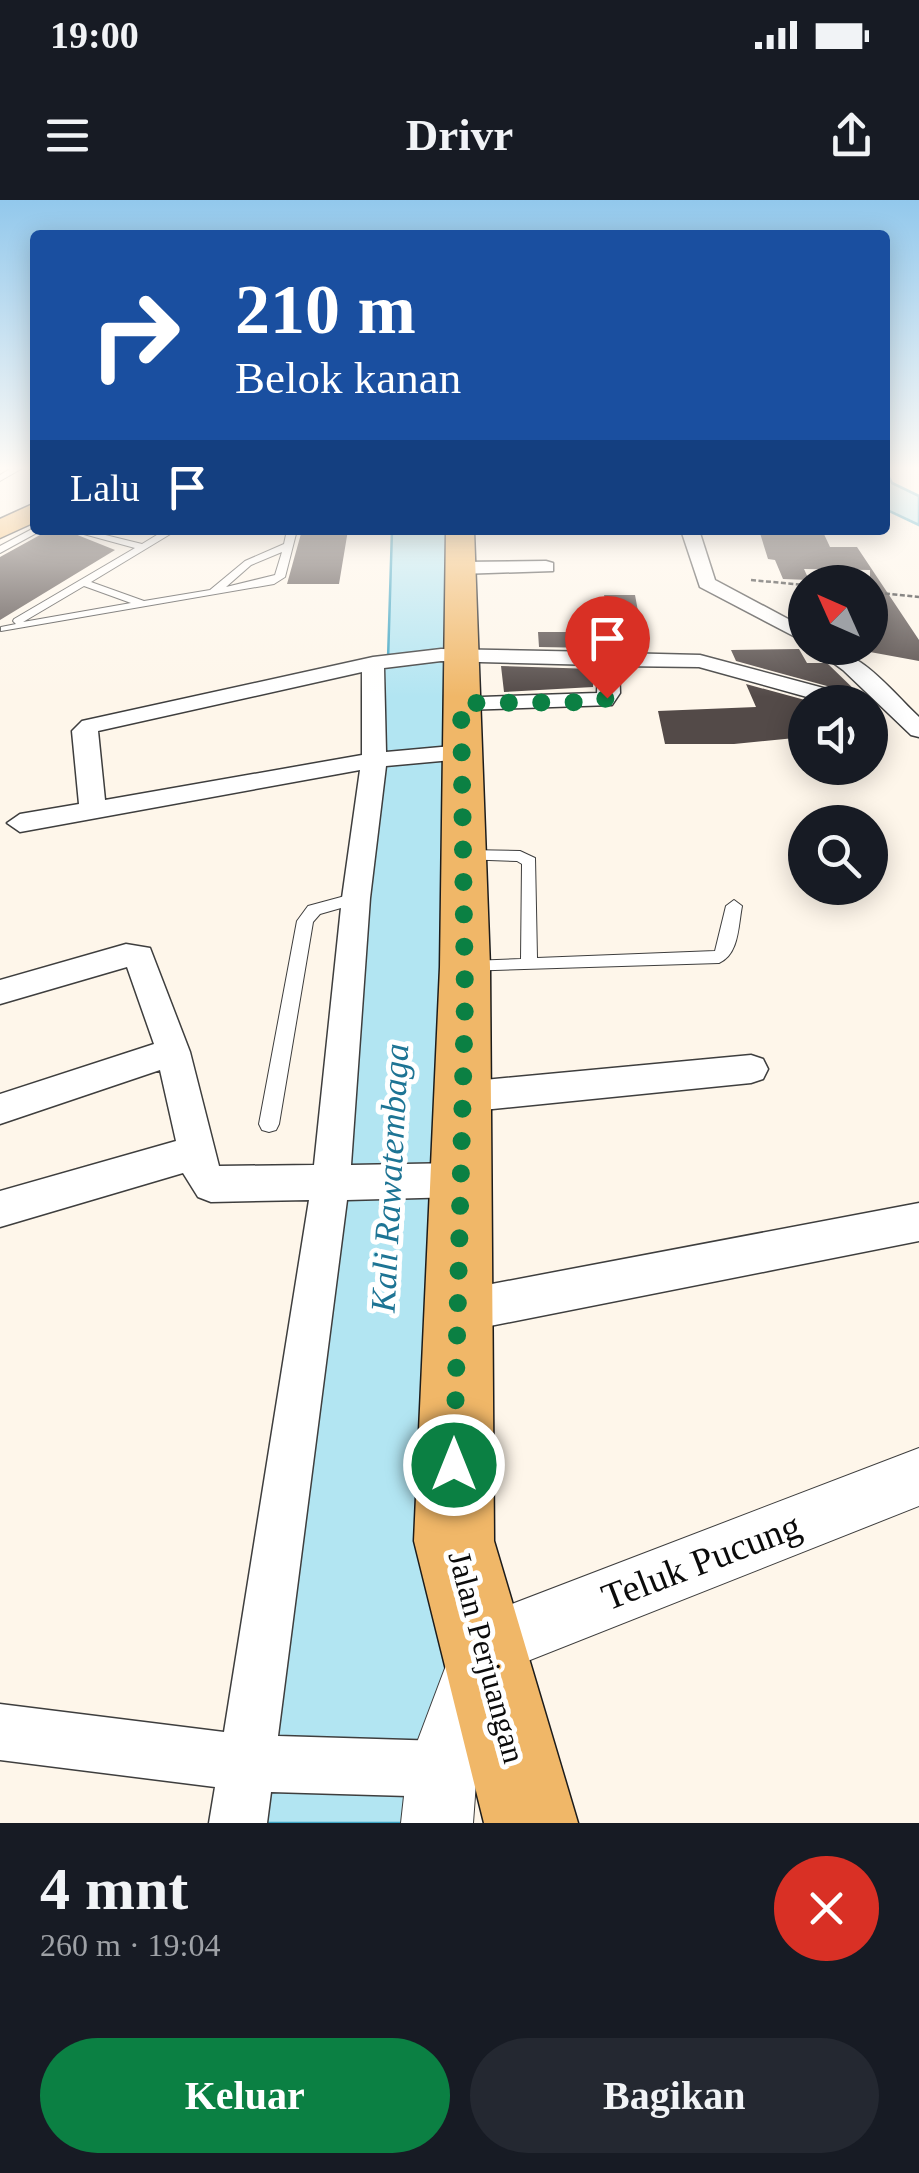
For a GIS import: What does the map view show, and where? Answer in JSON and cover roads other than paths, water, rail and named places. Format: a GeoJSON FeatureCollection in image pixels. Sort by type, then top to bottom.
{"type":"FeatureCollection","features":[{"type":"Feature","properties":{"kind":"main road","name":"Jalan Perjuangan"},"geometry":{"type":"LineString","coordinates":[[460,549],[453,704],[465,855],[464,1097],[444,1180],[454,1312],[454,1541],[531,1823]]}},
{"type":"Feature","properties":{"kind":"street"},"geometry":{"type":"LineString","coordinates":[[694,545],[703,576],[718,592],[788,627]]}},
{"type":"Feature","properties":{"kind":"street"},"geometry":{"type":"LineString","coordinates":[[460,549],[546,567]]}},
{"type":"Feature","properties":{"kind":"street"},"geometry":{"type":"LineString","coordinates":[[94,809],[84,731],[90,726],[381,662],[453,704],[604,700],[609,693],[608,613]]}},
{"type":"Feature","properties":{"kind":"street"},"geometry":{"type":"LineString","coordinates":[[20,823],[382,760],[453,704],[606,658],[700,662],[788,686]]}},
{"type":"Feature","properties":{"kind":"street"},"geometry":{"type":"LineString","coordinates":[[238,1823],[338,1180],[356,898],[382,760],[381,662]]}},
{"type":"Feature","properties":{"kind":"street"},"geometry":{"type":"LineString","coordinates":[[851,665],[911,722]]}},
{"type":"Feature","properties":{"kind":"street"},"geometry":{"type":"LineString","coordinates":[[0,992],[126,955],[139,956],[172,1052],[202,1175],[212,1185],[444,1180]]}},
{"type":"Feature","properties":{"kind":"street"},"geometry":{"type":"LineString","coordinates":[[0,1109],[172,1052]]}},
{"type":"Feature","properties":{"kind":"street"},"geometry":{"type":"LineString","coordinates":[[464,1097],[751,1069]]}},
{"type":"Feature","properties":{"kind":"street"},"geometry":{"type":"LineString","coordinates":[[0,1209],[197,1152]]}},
{"type":"Feature","properties":{"kind":"street"},"geometry":{"type":"LineString","coordinates":[[454,1312],[919,1222]]}},
{"type":"Feature","properties":{"kind":"street","name":"Teluk Pucung"},"geometry":{"type":"LineString","coordinates":[[484,1646],[919,1477]]}},
{"type":"Feature","properties":{"kind":"street"},"geometry":{"type":"LineString","coordinates":[[0,1732],[246,1763],[440,1796],[484,1646]]}},
{"type":"Feature","properties":{"kind":"lane"},"geometry":{"type":"LineString","coordinates":[[133,545],[142,547]]}},
{"type":"Feature","properties":{"kind":"lane"},"geometry":{"type":"LineString","coordinates":[[2,630],[146,545]]}},
{"type":"Feature","properties":{"kind":"lane"},"geometry":{"type":"LineString","coordinates":[[2,630],[212,593],[280,576],[289,545]]}},
{"type":"Feature","properties":{"kind":"lane"},"geometry":{"type":"LineString","coordinates":[[212,593],[248,562],[289,545]]}},
{"type":"Feature","properties":{"kind":"lane"},"geometry":{"type":"LineString","coordinates":[[84,583],[144,605]]}},
{"type":"Feature","properties":{"kind":"lane"},"geometry":{"type":"LineString","coordinates":[[465,855],[520,856],[530,862],[529,966]]}},
{"type":"Feature","properties":{"kind":"lane"},"geometry":{"type":"LineString","coordinates":[[268,1124],[305,920],[314,910],[356,898]]}},
{"type":"Feature","properties":{"kind":"lane"},"geometry":{"type":"LineString","coordinates":[[465,967],[719,957],[725,952],[734,906]]}},
{"type":"Feature","properties":{"kind":"water","name":"Kali Rawatembaga"},"geometry":{"type":"Polygon","coordinates":[[[392,545],[460,545],[454,1541],[437,1823],[238,1823],[373,663],[388,660],[392,545]]]}}]}
